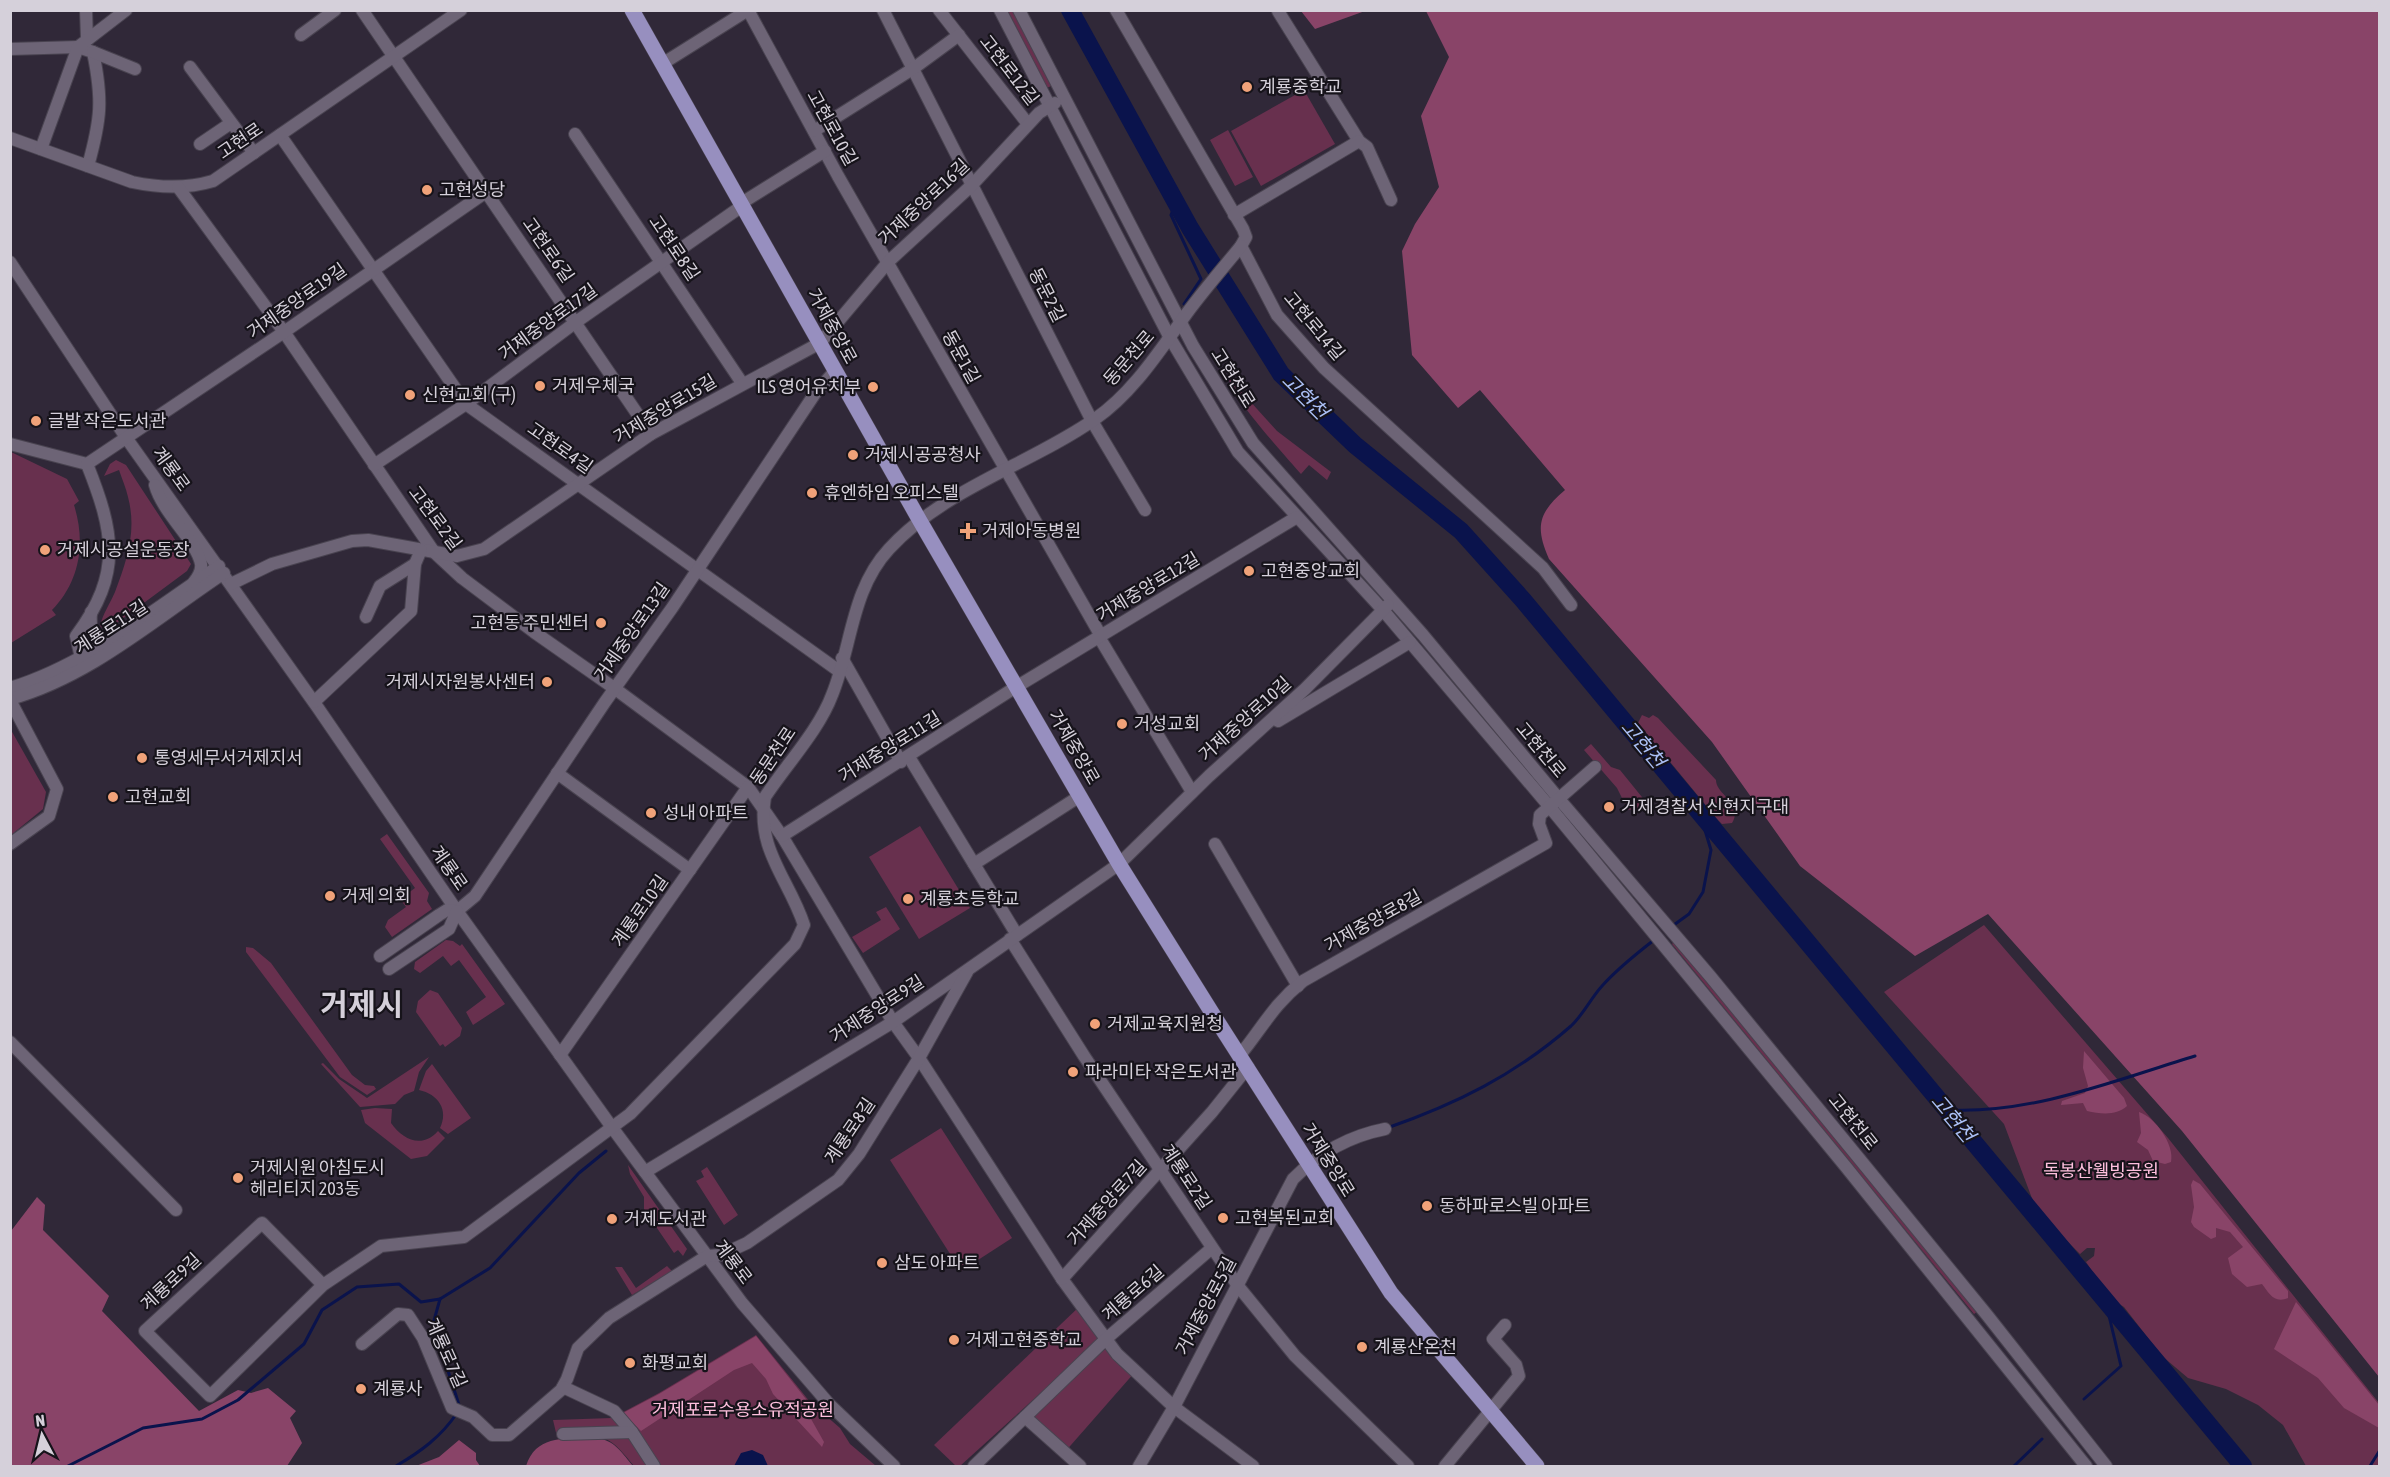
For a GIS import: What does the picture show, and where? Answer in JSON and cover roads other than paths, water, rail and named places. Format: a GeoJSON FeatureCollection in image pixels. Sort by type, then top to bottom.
{"type":"FeatureCollection","features":[{"type":"Feature","properties":{"kind":"main road","name":"거제중앙로"},"geometry":{"type":"LineString","coordinates":[[632,10],[920,521],[1119,864],[1391,1293],[1537,1467]]}},
{"type":"Feature","properties":{"kind":"street"},"geometry":{"type":"LineString","coordinates":[[41,149],[83,43],[86,10]]}},
{"type":"Feature","properties":{"kind":"street"},"geometry":{"type":"LineString","coordinates":[[10,49],[83,43],[126,10]]}},
{"type":"Feature","properties":{"kind":"street"},"geometry":{"type":"LineString","coordinates":[[301,36],[335,10]]}},
{"type":"Feature","properties":{"kind":"street","name":"고현로6길"},"geometry":{"type":"LineString","coordinates":[[362,10],[651,434]]}},
{"type":"Feature","properties":{"kind":"street","name":"고현로"},"geometry":{"type":"LineString","coordinates":[[10,138],[132,182],[178,187],[213,181],[461,10]]}},
{"type":"Feature","properties":{"kind":"street"},"geometry":{"type":"LineString","coordinates":[[662,64],[748,10]]}},
{"type":"Feature","properties":{"kind":"street","name":"고현로10길"},"geometry":{"type":"LineString","coordinates":[[748,10],[825,151],[889,261]]}},
{"type":"Feature","properties":{"kind":"street","name":"동문2길"},"geometry":{"type":"LineString","coordinates":[[883,10],[1092,421]]}},
{"type":"Feature","properties":{"kind":"street","name":"고현로12길"},"geometry":{"type":"LineString","coordinates":[[939,10],[1028,124]]}},
{"type":"Feature","properties":{"kind":"street","name":"고현천로"},"geometry":{"type":"LineString","coordinates":[[1000,10],[1170,338],[1238,452],[1674,933],[1979,1305],[2106,1467]]}},
{"type":"Feature","properties":{"kind":"street","name":"고현천로"},"geometry":{"type":"LineString","coordinates":[[1019,10],[1063,97],[1253,443],[1394,601],[1554,803],[1657,938],[1846,1167],[2086,1467]]}},
{"type":"Feature","properties":{"kind":"street","name":"고현로14길"},"geometry":{"type":"LineString","coordinates":[[1116,10],[1246,237],[1240,246],[1277,315],[1324,368],[1543,568],[1571,605]]}},
{"type":"Feature","properties":{"kind":"street"},"geometry":{"type":"LineString","coordinates":[[1278,11],[1359,141],[1367,147],[1391,200]]}},
{"type":"Feature","properties":{"kind":"street"},"geometry":{"type":"LineString","coordinates":[[814,131],[914,68],[959,35]]}},
{"type":"Feature","properties":{"kind":"street"},"geometry":{"type":"LineString","coordinates":[[83,43],[93,52],[135,69]]}},
{"type":"Feature","properties":{"kind":"street"},"geometry":{"type":"LineString","coordinates":[[88,166],[100,124],[100,84],[93,52]]}},
{"type":"Feature","properties":{"kind":"street"},"geometry":{"type":"LineString","coordinates":[[190,67],[254,153]]}},
{"type":"Feature","properties":{"kind":"street","name":"거제중앙로16길"},"geometry":{"type":"LineString","coordinates":[[820,343],[889,261],[972,184],[1028,124],[1063,97]]}},
{"type":"Feature","properties":{"kind":"street"},"geometry":{"type":"LineString","coordinates":[[200,144],[231,123]]}},
{"type":"Feature","properties":{"kind":"street","name":"고현로8길"},"geometry":{"type":"LineString","coordinates":[[575,134],[742,383]]}},
{"type":"Feature","properties":{"kind":"street","name":"고현로4길"},"geometry":{"type":"LineString","coordinates":[[280,135],[466,404],[839,671]]}},
{"type":"Feature","properties":{"kind":"street"},"geometry":{"type":"LineString","coordinates":[[1234,215],[1359,141]]}},
{"type":"Feature","properties":{"kind":"street","name":"거제중앙로17길"},"geometry":{"type":"LineString","coordinates":[[375,465],[466,404],[576,322],[663,263],[741,205],[825,151]]}},
{"type":"Feature","properties":{"kind":"street","name":"고현로2길"},"geometry":{"type":"LineString","coordinates":[[178,187],[284,332],[375,465],[427,551],[534,632],[748,787],[782,836],[893,1022],[920,1058],[1062,1279],[1116,1353],[1173,1407],[1252,1467]]}},
{"type":"Feature","properties":{"kind":"street","name":"거제중앙로19길"},"geometry":{"type":"LineString","coordinates":[[87,464],[284,332],[486,192]]}},
{"type":"Feature","properties":{"kind":"street","name":"동문천로"},"geometry":{"type":"LineString","coordinates":[[611,1126],[630,1114],[795,944],[804,925],[799,909],[774,864],[766,841],[763,809],[765,797],[821,719],[833,694],[852,617],[873,572],[888,550],[920,521],[1004,469],[1092,421],[1125,393],[1240,246]]}},
{"type":"Feature","properties":{"kind":"street","name":"동문1길"},"geometry":{"type":"LineString","coordinates":[[889,261],[1004,469]]}},
{"type":"Feature","properties":{"kind":"street","name":"계룡로"},"geometry":{"type":"LineString","coordinates":[[10,262],[127,439],[314,702],[457,911],[611,1126],[742,1304],[829,1404],[894,1467]]}},
{"type":"Feature","properties":{"kind":"street","name":"거제중앙로15길"},"geometry":{"type":"LineString","coordinates":[[224,574],[272,564],[352,541],[368,540],[457,556],[484,549],[581,485],[651,434],[820,343]]}},
{"type":"Feature","properties":{"kind":"street","name":"거제중앙로13길"},"geometry":{"type":"LineString","coordinates":[[457,911],[474,896],[816,392],[835,371]]}},
{"type":"Feature","properties":{"kind":"street"},"geometry":{"type":"LineString","coordinates":[[1092,421],[1145,510]]}},
{"type":"Feature","properties":{"kind":"street"},"geometry":{"type":"LineString","coordinates":[[10,444],[87,464],[109,533],[111,555],[105,580],[92,611],[76,636],[81,658]]}},
{"type":"Feature","properties":{"kind":"street"},"geometry":{"type":"LineString","coordinates":[[1004,469],[1192,792]]}},
{"type":"Feature","properties":{"kind":"street"},"geometry":{"type":"LineString","coordinates":[[153,475],[160,499],[199,560],[200,571],[196,586],[225,588],[239,596]]}},
{"type":"Feature","properties":{"kind":"street","name":"거제중앙로12길"},"geometry":{"type":"LineString","coordinates":[[1016,687],[1298,517]]}},
{"type":"Feature","properties":{"kind":"street"},"geometry":{"type":"LineString","coordinates":[[366,617],[380,586],[415,564],[427,551]]}},
{"type":"Feature","properties":{"kind":"street"},"geometry":{"type":"LineString","coordinates":[[314,702],[411,611],[415,564]]}},
{"type":"Feature","properties":{"kind":"street","name":"계룡로11길"},"geometry":{"type":"LineString","coordinates":[[10,688],[48,675],[81,658],[196,586],[224,574]]}},
{"type":"Feature","properties":{"kind":"street","name":"계룡로11길"},"geometry":{"type":"LineString","coordinates":[[10,699],[46,686],[113,651],[196,586]]}},
{"type":"Feature","properties":{"kind":"street","name":"거제중앙로10길"},"geometry":{"type":"LineString","coordinates":[[1119,864],[1192,792],[1259,733],[1382,609],[1394,601]]}},
{"type":"Feature","properties":{"kind":"street"},"geometry":{"type":"LineString","coordinates":[[92,611],[90,623],[94,634],[105,643]]}},
{"type":"Feature","properties":{"kind":"street"},"geometry":{"type":"LineString","coordinates":[[1259,733],[1410,642]]}},
{"type":"Feature","properties":{"kind":"street","name":"계룡로2길"},"geometry":{"type":"LineString","coordinates":[[842,658],[904,760],[974,864],[1084,1056],[1238,1286],[1295,1356],[1408,1467]]}},
{"type":"Feature","properties":{"kind":"street","name":"거제중앙로11길"},"geometry":{"type":"LineString","coordinates":[[782,836],[1016,687]]}},
{"type":"Feature","properties":{"kind":"street"},"geometry":{"type":"LineString","coordinates":[[10,699],[57,789],[49,816],[10,844]]}},
{"type":"Feature","properties":{"kind":"street"},"geometry":{"type":"LineString","coordinates":[[1554,803],[1595,767]]}},
{"type":"Feature","properties":{"kind":"street"},"geometry":{"type":"LineString","coordinates":[[557,773],[690,870]]}},
{"type":"Feature","properties":{"kind":"street","name":"계룡로10길"},"geometry":{"type":"LineString","coordinates":[[560,1055],[748,787]]}},
{"type":"Feature","properties":{"kind":"street"},"geometry":{"type":"LineString","coordinates":[[974,864],[1080,796]]}},
{"type":"Feature","properties":{"kind":"street","name":"거제중앙로8길"},"geometry":{"type":"LineString","coordinates":[[1244,1061],[1266,1017],[1298,986],[1545,843],[1539,818],[1554,803]]}},
{"type":"Feature","properties":{"kind":"street"},"geometry":{"type":"LineString","coordinates":[[1215,844],[1298,986]]}},
{"type":"Feature","properties":{"kind":"street","name":"거제중앙로9길"},"geometry":{"type":"LineString","coordinates":[[645,1172],[893,1022],[1119,864]]}},
{"type":"Feature","properties":{"kind":"street"},"geometry":{"type":"LineString","coordinates":[[380,956],[447,910],[457,911],[449,929],[389,969]]}},
{"type":"Feature","properties":{"kind":"street","name":"계룡로8길"},"geometry":{"type":"LineString","coordinates":[[707,1256],[722,1255],[747,1243],[838,1180],[859,1154],[920,1058],[969,968]]}},
{"type":"Feature","properties":{"kind":"street"},"geometry":{"type":"LineString","coordinates":[[10,1042],[176,1210]]}},
{"type":"Feature","properties":{"kind":"street","name":"거제중앙로7길"},"geometry":{"type":"LineString","coordinates":[[1062,1279],[1212,1112],[1244,1061]]}},
{"type":"Feature","properties":{"kind":"street","name":"계룡로9길"},"geometry":{"type":"LineString","coordinates":[[323,1285],[262,1223],[145,1331],[210,1396],[323,1285],[381,1246],[464,1237],[611,1126]]}},
{"type":"Feature","properties":{"kind":"street","name":"거제중앙로5길"},"geometry":{"type":"LineString","coordinates":[[1139,1467],[1238,1286],[1293,1179],[1308,1164],[1354,1135],[1385,1129]]}},
{"type":"Feature","properties":{"kind":"street","name":"계룡로6길"},"geometry":{"type":"LineString","coordinates":[[974,1467],[1106,1339],[1212,1248]]}},
{"type":"Feature","properties":{"kind":"street","name":"계룡로7길"},"geometry":{"type":"LineString","coordinates":[[362,1344],[399,1314],[408,1315],[423,1338],[446,1397],[459,1413],[476,1420],[489,1433],[506,1437],[563,1387],[578,1348],[584,1340],[609,1318],[707,1256]]}},
{"type":"Feature","properties":{"kind":"street"},"geometry":{"type":"LineString","coordinates":[[1445,1467],[1519,1376],[1516,1365],[1493,1339],[1505,1325]]}},
{"type":"Feature","properties":{"kind":"street"},"geometry":{"type":"LineString","coordinates":[[563,1387],[614,1411],[632,1432],[654,1467]]}},
{"type":"Feature","properties":{"kind":"street"},"geometry":{"type":"LineString","coordinates":[[1025,1417],[1080,1467]]}},
{"type":"Feature","properties":{"kind":"street"},"geometry":{"type":"LineString","coordinates":[[563,1434],[632,1432]]}},
{"type":"Feature","properties":{"kind":"waterway","name":"고현천"},"geometry":{"type":"LineString","coordinates":[[1070,10],[1190,228],[1281,374],[1355,445],[1461,531],[1523,600],[2243,1466]]}},
{"type":"Feature","properties":{"kind":"waterway"},"geometry":{"type":"LineString","coordinates":[[1176,201],[1171,215],[1201,279],[1184,304]]}},
{"type":"Feature","properties":{"kind":"waterway"},"geometry":{"type":"LineString","coordinates":[[1671,927],[1689,914],[1703,892],[1711,850],[1700,814]]}},
{"type":"Feature","properties":{"kind":"waterway"},"geometry":{"type":"LineString","coordinates":[[1387,1128],[1461,1098],[1528,1059],[1571,1026],[1608,980],[1654,940]]}},
{"type":"Feature","properties":{"kind":"waterway"},"geometry":{"type":"LineString","coordinates":[[1949,1110],[2012,1107],[2043,1101],[2105,1085],[2195,1056]]}},
{"type":"Feature","properties":{"kind":"waterway"},"geometry":{"type":"LineString","coordinates":[[460,1408],[433,1324],[440,1299],[490,1268],[579,1173],[606,1151]]}},
{"type":"Feature","properties":{"kind":"waterway"},"geometry":{"type":"LineString","coordinates":[[68,1466],[143,1428],[202,1419],[238,1400],[304,1344],[322,1310],[357,1287],[399,1284],[421,1302],[440,1299]]}},
{"type":"Feature","properties":{"kind":"waterway"},"geometry":{"type":"LineString","coordinates":[[2084,1399],[2121,1366],[2105,1299]]}},
{"type":"Feature","properties":{"kind":"waterway"},"geometry":{"type":"LineString","coordinates":[[396,1466],[430,1443],[457,1413]]}},
{"type":"Feature","properties":{"kind":"waterway"},"geometry":{"type":"LineString","coordinates":[[2014,1466],[2042,1439]]}},
{"type":"Feature","properties":{"kind":"waterway"},"geometry":{"type":"LineString","coordinates":[[2370,1466],[2380,1450]]}},
{"type":"Feature","properties":{"kind":"place","name":"계룡중학교"},"geometry":{"type":"Point","coordinates":[1247,87]}},
{"type":"Feature","properties":{"kind":"place","name":"고현성당"},"geometry":{"type":"Point","coordinates":[427,190]}},
{"type":"Feature","properties":{"kind":"place","name":"거제우체국"},"geometry":{"type":"Point","coordinates":[540,386]}},
{"type":"Feature","properties":{"kind":"place","name":"ILS 영어유치부"},"geometry":{"type":"Point","coordinates":[873,387]}},
{"type":"Feature","properties":{"kind":"place","name":"신현교회 (구)"},"geometry":{"type":"Point","coordinates":[410,395]}},
{"type":"Feature","properties":{"kind":"place","name":"글발 작은도서관"},"geometry":{"type":"Point","coordinates":[36,421]}},
{"type":"Feature","properties":{"kind":"place","name":"거제시공공청사"},"geometry":{"type":"Point","coordinates":[853,455]}},
{"type":"Feature","properties":{"kind":"place","name":"휴엔하임 오피스텔"},"geometry":{"type":"Point","coordinates":[812,493]}},
{"type":"Feature","properties":{"kind":"place","name":"거제아동병원"},"geometry":{"type":"Point","coordinates":[968,531]}},
{"type":"Feature","properties":{"kind":"place","name":"거제시공설운동장"},"geometry":{"type":"Point","coordinates":[45,550]}},
{"type":"Feature","properties":{"kind":"place","name":"고현중앙교회"},"geometry":{"type":"Point","coordinates":[1249,571]}},
{"type":"Feature","properties":{"kind":"place","name":"고현동 주민센터"},"geometry":{"type":"Point","coordinates":[601,623]}},
{"type":"Feature","properties":{"kind":"place","name":"거제시자원봉사센터"},"geometry":{"type":"Point","coordinates":[547,682]}},
{"type":"Feature","properties":{"kind":"place","name":"거성교회"},"geometry":{"type":"Point","coordinates":[1122,724]}},
{"type":"Feature","properties":{"kind":"place","name":"통영세무서거제지서"},"geometry":{"type":"Point","coordinates":[142,758]}},
{"type":"Feature","properties":{"kind":"place","name":"고현교회"},"geometry":{"type":"Point","coordinates":[113,797]}},
{"type":"Feature","properties":{"kind":"place","name":"거제경찰서 신현지구대"},"geometry":{"type":"Point","coordinates":[1609,807]}},
{"type":"Feature","properties":{"kind":"place","name":"성내 아파트"},"geometry":{"type":"Point","coordinates":[651,813]}},
{"type":"Feature","properties":{"kind":"place","name":"거제 의회"},"geometry":{"type":"Point","coordinates":[330,896]}},
{"type":"Feature","properties":{"kind":"place","name":"계룡초등학교"},"geometry":{"type":"Point","coordinates":[908,899]}},
{"type":"Feature","properties":{"kind":"place","name":"거제교육지원청"},"geometry":{"type":"Point","coordinates":[1095,1024]}},
{"type":"Feature","properties":{"kind":"place","name":"파라미타 작은도서관"},"geometry":{"type":"Point","coordinates":[1073,1072]}},
{"type":"Feature","properties":{"kind":"place","name":"거제시원 아침도시 헤리티지 203동"},"geometry":{"type":"Point","coordinates":[238,1178]}},
{"type":"Feature","properties":{"kind":"place","name":"동하파로스빌 아파트"},"geometry":{"type":"Point","coordinates":[1427,1206]}},
{"type":"Feature","properties":{"kind":"place","name":"고현복된교회"},"geometry":{"type":"Point","coordinates":[1223,1218]}},
{"type":"Feature","properties":{"kind":"place","name":"거제도서관"},"geometry":{"type":"Point","coordinates":[612,1219]}},
{"type":"Feature","properties":{"kind":"place","name":"삼도 아파트"},"geometry":{"type":"Point","coordinates":[882,1263]}},
{"type":"Feature","properties":{"kind":"place","name":"거제고현중학교"},"geometry":{"type":"Point","coordinates":[954,1340]}},
{"type":"Feature","properties":{"kind":"place","name":"계룡산온천"},"geometry":{"type":"Point","coordinates":[1362,1347]}},
{"type":"Feature","properties":{"kind":"place","name":"화평교회"},"geometry":{"type":"Point","coordinates":[630,1363]}},
{"type":"Feature","properties":{"kind":"place","name":"계룡사"},"geometry":{"type":"Point","coordinates":[361,1389]}},
{"type":"Feature","properties":{"kind":"district","name":"거제시"},"geometry":{"type":"Point","coordinates":[362,1005]}},
{"type":"Feature","properties":{"kind":"park label","name":"독봉산웰빙공원"},"geometry":{"type":"Point","coordinates":[2101,1171]}},
{"type":"Feature","properties":{"kind":"park label","name":"거제포로수용소유적공원"},"geometry":{"type":"Point","coordinates":[743,1410]}}]}
